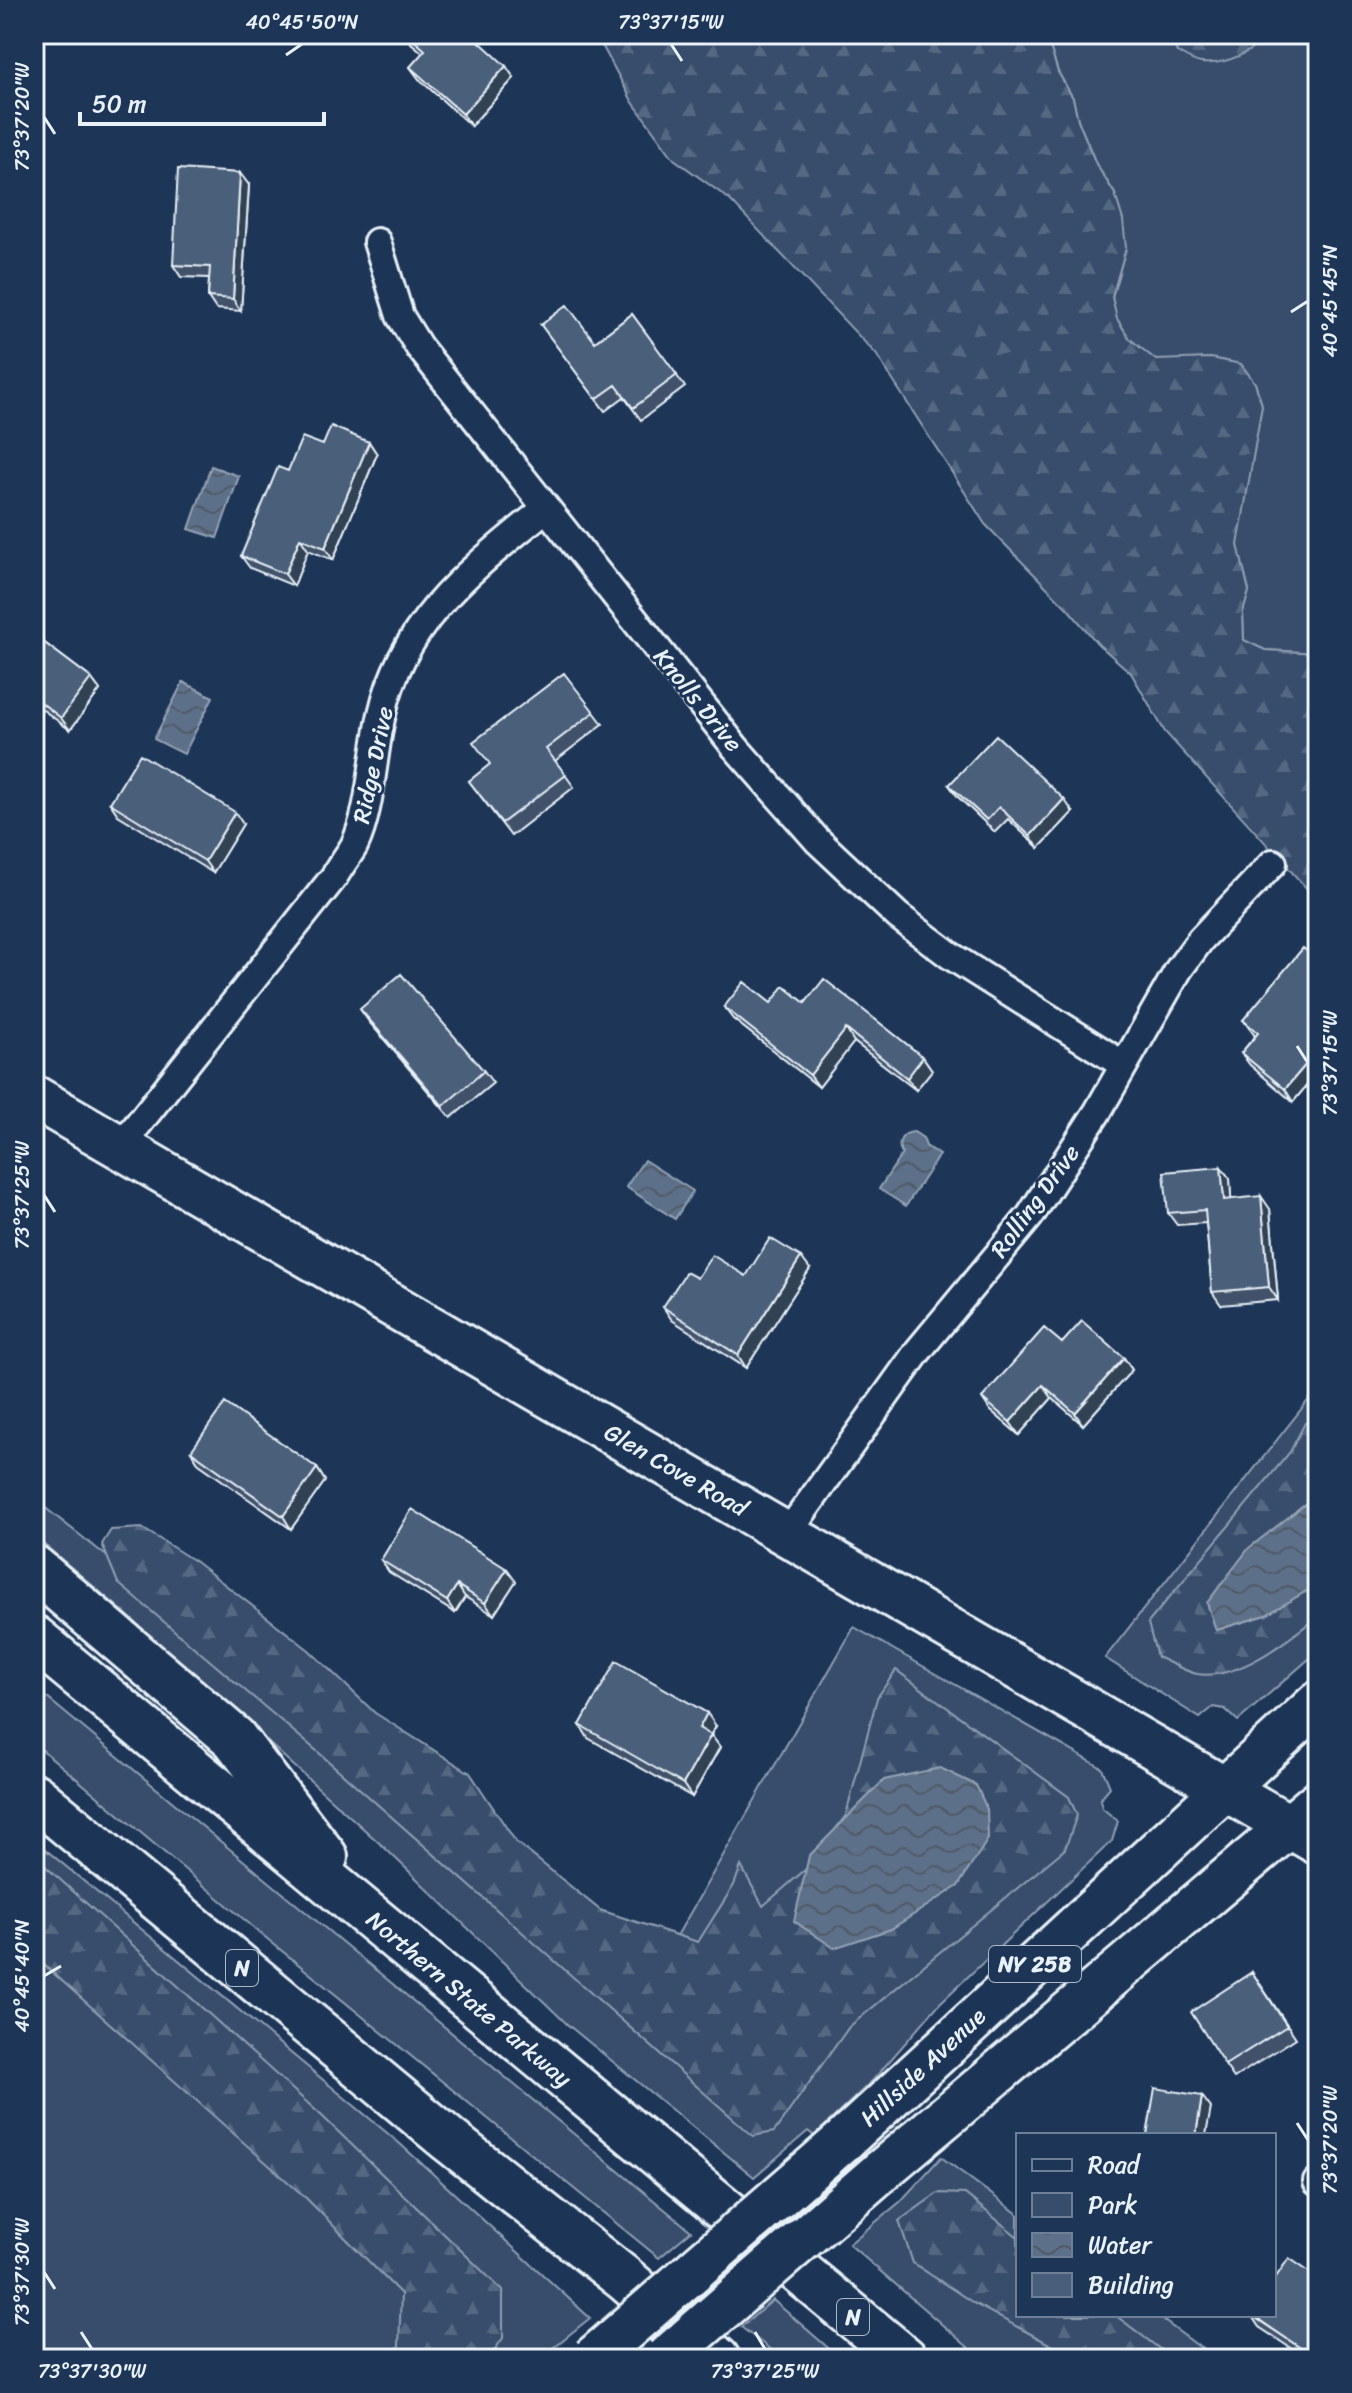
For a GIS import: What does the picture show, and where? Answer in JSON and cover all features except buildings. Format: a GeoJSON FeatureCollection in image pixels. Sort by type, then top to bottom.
{"type":"FeatureCollection","features":[{"type":"Feature","properties":{"kind":"highway"},"geometry":{"type":"LineString","coordinates":[[34,1568],[234,1738],[375,1922]]}},
{"type":"Feature","properties":{"kind":"highway","name":"Northern State Parkway"},"geometry":{"type":"LineString","coordinates":[[34,1638],[905,2359]]}},
{"type":"Feature","properties":{"kind":"highway","name":"N"},"geometry":{"type":"LineString","coordinates":[[34,1796],[449,2140],[625,2279],[717,2359]]}},
{"type":"Feature","properties":{"kind":"main road","name":"Glen Cove Road"},"geometry":{"type":"LineString","coordinates":[[34,1097],[1226,1788],[1309,1824]]}},
{"type":"Feature","properties":{"kind":"main road","name":"Hillside Avenue"},"geometry":{"type":"LineString","coordinates":[[592,2359],[844,2140],[1318,1703]]}},
{"type":"Feature","properties":{"kind":"main road","name":"Hillside Avenue"},"geometry":{"type":"LineString","coordinates":[[665,2359],[879,2173],[1309,1824]]}},
{"type":"Feature","properties":{"kind":"street","name":"Knolls Drive"},"geometry":{"type":"LineString","coordinates":[[377,242],[400,316],[419,347],[735,747],[817,840],[898,916],[951,956],[1122,1064]]}},
{"type":"Feature","properties":{"kind":"street","name":"Ridge Drive"},"geometry":{"type":"LineString","coordinates":[[120,1147],[334,877],[355,844],[364,815],[382,711],[403,654],[428,615],[461,578],[546,508]]}},
{"type":"Feature","properties":{"kind":"street","name":"Rolling Drive"},"geometry":{"type":"LineString","coordinates":[[787,1534],[918,1351],[1030,1216],[1098,1111],[1122,1064],[1179,969],[1201,939],[1273,863]]}},
{"type":"Feature","properties":{"kind":"green space"},"geometry":{"type":"Polygon","coordinates":[[[596,34],[1046,34],[1058,72],[1073,98],[1078,120],[1096,164],[1115,194],[1123,220],[1126,248],[1112,297],[1117,319],[1130,339],[1156,360],[1211,358],[1241,364],[1255,383],[1262,405],[1238,545],[1249,591],[1243,612],[1244,640],[1265,650],[1318,653],[1318,901],[1165,732],[1131,673],[1098,644],[985,524],[876,354],[729,199],[674,159],[632,101],[596,34]]]}},
{"type":"Feature","properties":{"kind":"green space"},"geometry":{"type":"Polygon","coordinates":[[[1046,34],[1171,34],[1177,52],[1261,44],[1272,34],[1318,34],[1318,653],[1265,650],[1244,641],[1243,612],[1249,591],[1237,545],[1262,405],[1255,383],[1211,358],[1156,361],[1130,339],[1117,319],[1112,297],[1126,248],[1115,194],[1096,164],[1078,120],[1073,98],[1058,72],[1046,34]]]}},
{"type":"Feature","properties":{"kind":"green space"},"geometry":{"type":"Polygon","coordinates":[[[1171,34],[1272,34],[1240,56],[1221,62],[1201,63],[1177,52],[1171,34]]]}},
{"type":"Feature","properties":{"kind":"green space"},"geometry":{"type":"Polygon","coordinates":[[[1314,1393],[1318,1395],[1318,1651],[1238,1721],[1225,1709],[1213,1707],[1200,1718],[1105,1658],[1314,1393]]]}},
{"type":"Feature","properties":{"kind":"green space"},"geometry":{"type":"Polygon","coordinates":[[[1305,1423],[1318,1425],[1318,1494],[1298,1509],[1207,1603],[1217,1630],[1266,1615],[1318,1584],[1318,1616],[1261,1657],[1229,1671],[1213,1675],[1197,1674],[1157,1657],[1148,1623],[1290,1452],[1305,1423]]]}},
{"type":"Feature","properties":{"kind":"green space"},"geometry":{"type":"Polygon","coordinates":[[[34,1499],[650,1983],[854,1627],[1102,1768],[1110,1787],[1100,1799],[1102,1808],[1118,1821],[1112,1841],[940,2003],[873,2080],[814,2136],[808,2131],[754,2177],[568,2025],[387,1850],[125,1613],[34,1536],[34,1499]]]}},
{"type":"Feature","properties":{"kind":"green space"},"geometry":{"type":"Polygon","coordinates":[[[142,1528],[196,1562],[309,1650],[375,1713],[470,1773],[516,1842],[600,1910],[698,1942],[734,1885],[741,1866],[763,1906],[806,1869],[846,1815],[877,1698],[896,1670],[1069,1797],[1077,1815],[1065,1849],[849,2027],[774,2132],[753,2136],[318,1752],[118,1583],[102,1544],[111,1530],[142,1528]]]}},
{"type":"Feature","properties":{"kind":"green space"},"geometry":{"type":"Polygon","coordinates":[[[34,1687],[691,2231],[659,2258],[271,1942],[34,1743],[34,1687]]]}},
{"type":"Feature","properties":{"kind":"green space"},"geometry":{"type":"Polygon","coordinates":[[[34,1840],[398,2142],[590,2318],[539,2359],[34,2359],[34,1840]]]}},
{"type":"Feature","properties":{"kind":"green space"},"geometry":{"type":"Polygon","coordinates":[[[34,1856],[322,2116],[503,2291],[503,2338],[488,2359],[386,2359],[399,2346],[401,2294],[306,2198],[34,1956],[34,1856]]]}},
{"type":"Feature","properties":{"kind":"green space"},"geometry":{"type":"Polygon","coordinates":[[[941,2157],[1016,2213],[1016,2317],[1159,2317],[1216,2359],[985,2359],[849,2244],[900,2202],[941,2157]]]}},
{"type":"Feature","properties":{"kind":"green space"},"geometry":{"type":"Polygon","coordinates":[[[938,2193],[965,2194],[1016,2235],[1016,2317],[1118,2317],[1173,2359],[1077,2359],[975,2304],[913,2263],[899,2221],[938,2193]]]}},
{"type":"Feature","properties":{"kind":"green space"},"geometry":{"type":"Polygon","coordinates":[[[773,2300],[841,2359],[783,2359],[741,2327],[773,2300]]]}},
{"type":"Feature","properties":{"kind":"water"},"geometry":{"type":"Polygon","coordinates":[[[211,466],[239,476],[217,538],[189,529],[211,466]]]}},
{"type":"Feature","properties":{"kind":"water"},"geometry":{"type":"Polygon","coordinates":[[[183,682],[213,697],[184,754],[154,739],[183,682]]]}},
{"type":"Feature","properties":{"kind":"water"},"geometry":{"type":"Polygon","coordinates":[[[914,1132],[939,1155],[906,1206],[879,1189],[902,1154],[901,1139],[914,1132]]]}},
{"type":"Feature","properties":{"kind":"water"},"geometry":{"type":"Polygon","coordinates":[[[644,1160],[693,1191],[675,1219],[626,1187],[644,1160]]]}},
{"type":"Feature","properties":{"kind":"water"},"geometry":{"type":"Polygon","coordinates":[[[1318,1494],[1318,1584],[1266,1615],[1216,1630],[1207,1603],[1249,1548],[1318,1494]]]}},
{"type":"Feature","properties":{"kind":"water"},"geometry":{"type":"Polygon","coordinates":[[[940,1768],[976,1785],[987,1809],[988,1839],[958,1886],[891,1929],[834,1948],[794,1921],[809,1856],[884,1780],[940,1768]]]}}]}
